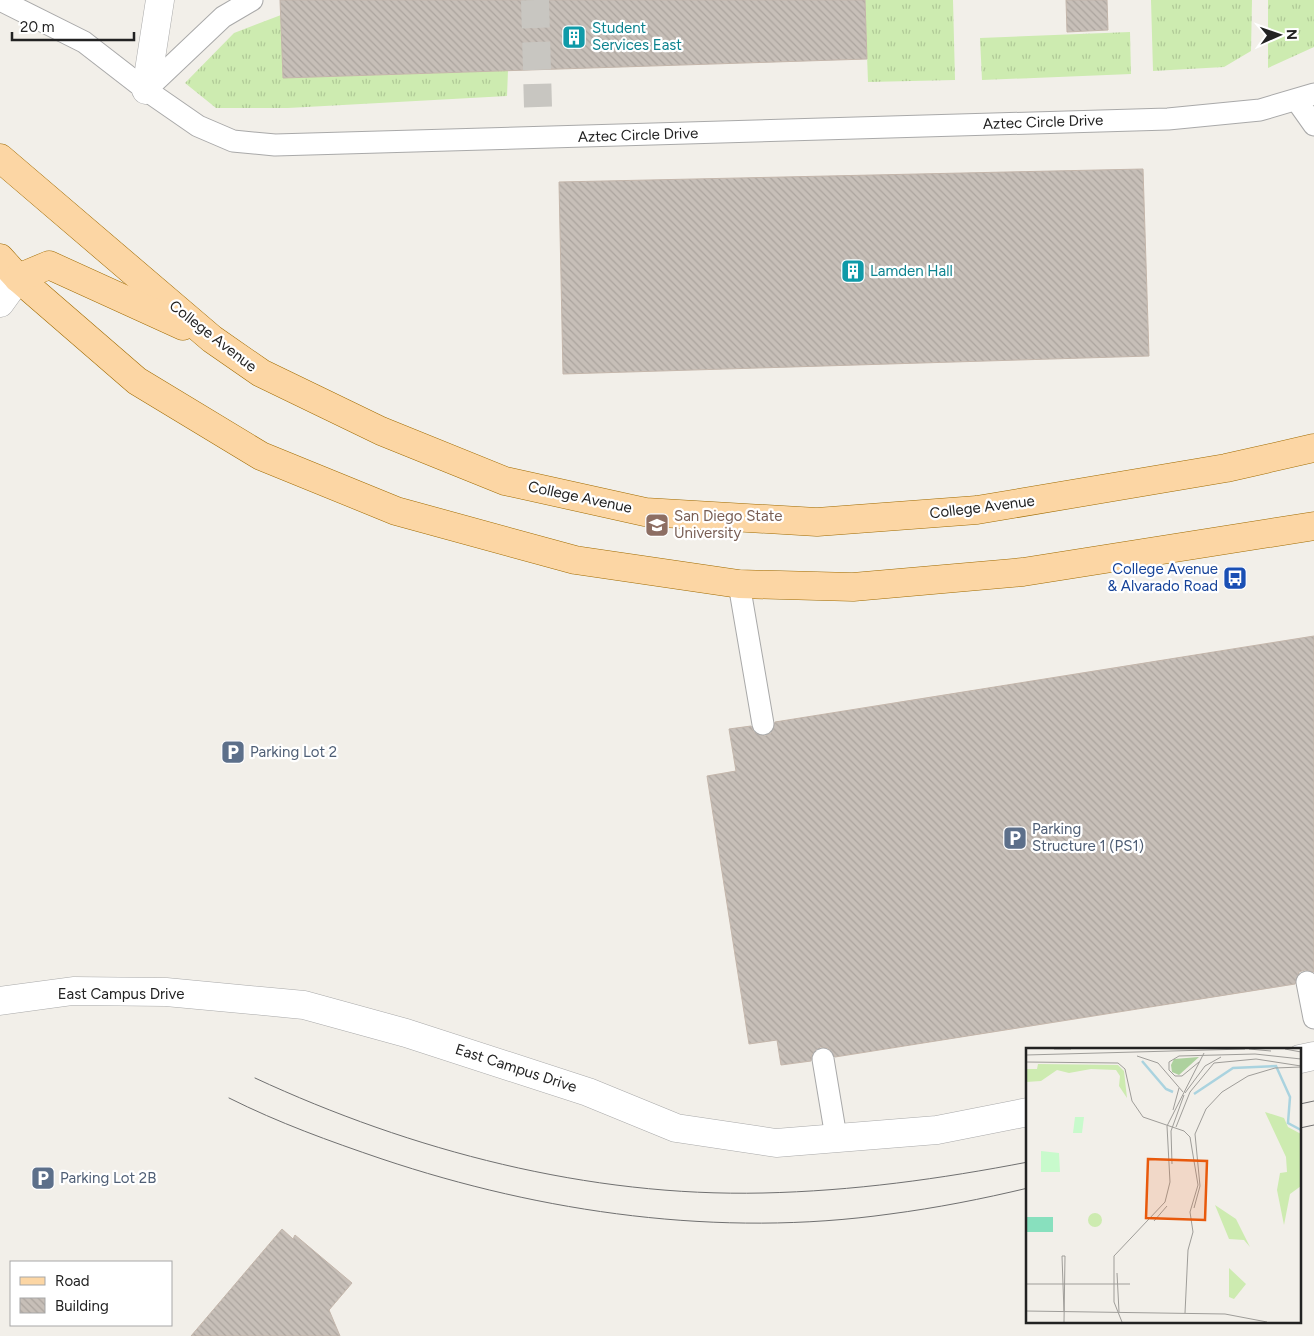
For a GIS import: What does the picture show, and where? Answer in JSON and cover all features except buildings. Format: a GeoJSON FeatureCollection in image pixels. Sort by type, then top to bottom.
{"type":"FeatureCollection","features":[{"type":"Feature","properties":{"kind":"main road","name":"College Avenue"},"geometry":{"type":"LineString","coordinates":[[0,158],[212,339],[261,373],[389,435],[505,481],[645,512],[817,522],[978,510],[1226,468],[1314,448]]}},
{"type":"Feature","properties":{"kind":"main road"},"geometry":{"type":"LineString","coordinates":[[0,258],[18,278],[137,381],[261,456],[396,511],[575,560],[739,584],[853,587],[1023,572],[1314,526]]}},
{"type":"Feature","properties":{"kind":"main road"},"geometry":{"type":"LineString","coordinates":[[18,278],[49,266],[212,339]]}},
{"type":"Feature","properties":{"kind":"street"},"geometry":{"type":"LineString","coordinates":[[146,90],[160,0]]}},
{"type":"Feature","properties":{"kind":"street"},"geometry":{"type":"LineString","coordinates":[[0,303],[18,278]]}},
{"type":"Feature","properties":{"kind":"street","name":"East Campus Drive"},"geometry":{"type":"LineString","coordinates":[[0,1001],[73,991],[166,992],[304,1005],[406,1033],[588,1092],[676,1128],[776,1143],[937,1130],[1026,1112]]}},
{"type":"Feature","properties":{"kind":"lane","name":"Aztec Circle Drive"},"geometry":{"type":"LineString","coordinates":[[0,0],[84,42],[146,90],[198,126],[233,141],[275,145],[1168,119],[1260,110],[1305,98]]}},
{"type":"Feature","properties":{"kind":"lane"},"geometry":{"type":"LineString","coordinates":[[146,90],[223,17],[252,0]]}},
{"type":"Feature","properties":{"kind":"lane"},"geometry":{"type":"LineString","coordinates":[[1305,98],[1314,126]]}},
{"type":"Feature","properties":{"kind":"lane"},"geometry":{"type":"LineString","coordinates":[[739,584],[762,724]]}},
{"type":"Feature","properties":{"kind":"lane"},"geometry":{"type":"LineString","coordinates":[[1307,982],[1314,1018]]}},
{"type":"Feature","properties":{"kind":"lane"},"geometry":{"type":"LineString","coordinates":[[823,1058],[836,1137]]}},
{"type":"Feature","properties":{"kind":"green space"},"geometry":{"type":"Polygon","coordinates":[[[865,0],[953,0],[955,80],[868,82],[865,0]]]}},
{"type":"Feature","properties":{"kind":"green space"},"geometry":{"type":"Polygon","coordinates":[[[1151,0],[1252,0],[1251,51],[1224,67],[1153,71],[1151,0]]]}},
{"type":"Feature","properties":{"kind":"green space"},"geometry":{"type":"Polygon","coordinates":[[[1268,0],[1314,0],[1314,47],[1268,68],[1268,0]]]}},
{"type":"Feature","properties":{"kind":"green space"},"geometry":{"type":"Polygon","coordinates":[[[281,15],[283,78],[508,70],[507,96],[288,108],[216,108],[185,83],[234,33],[281,15]]]}},
{"type":"Feature","properties":{"kind":"green space"},"geometry":{"type":"Polygon","coordinates":[[[1130,32],[1131,74],[982,80],[980,38],[1130,32]]]}},
{"type":"Feature","properties":{"kind":"tunnel"},"geometry":{"type":"LineString","coordinates":[[535,0],[538,107]]}},
{"type":"Feature","properties":{"kind":"tram line"},"geometry":{"type":"LineString","coordinates":[[255,1078],[315,1104],[439,1148],[567,1178],[632,1187],[698,1192],[763,1193],[830,1190],[929,1179],[1026,1162]]}},
{"type":"Feature","properties":{"kind":"tram line"},"geometry":{"type":"LineString","coordinates":[[229,1098],[285,1124],[382,1159],[443,1178],[505,1194],[633,1216],[697,1221],[762,1223],[826,1221],[924,1209],[1026,1188]]}},
{"type":"Feature","properties":{"kind":"tram line"},"geometry":{"type":"LineString","coordinates":[[1302,1104],[1314,1101]]}},
{"type":"Feature","properties":{"kind":"tram line"},"geometry":{"type":"LineString","coordinates":[[1302,1128],[1314,1125]]}},
{"type":"Feature","properties":{"kind":"place","name":"Student Services East"},"geometry":{"type":"Point","coordinates":[574,37]}},
{"type":"Feature","properties":{"kind":"place","name":"Lamden Hall"},"geometry":{"type":"Point","coordinates":[853,271]}},
{"type":"Feature","properties":{"kind":"place","name":"San Diego State University"},"geometry":{"type":"Point","coordinates":[657,525]}},
{"type":"Feature","properties":{"kind":"place","name":"College Avenue & Alvarado Road"},"geometry":{"type":"Point","coordinates":[1235,578]}},
{"type":"Feature","properties":{"kind":"place","name":"Parking Lot 2"},"geometry":{"type":"Point","coordinates":[233,752]}},
{"type":"Feature","properties":{"kind":"place","name":"Parking Structure 1 (PS1)"},"geometry":{"type":"Point","coordinates":[1015,838]}},
{"type":"Feature","properties":{"kind":"place","name":"Parking Lot 2B"},"geometry":{"type":"Point","coordinates":[43,1178]}}]}
